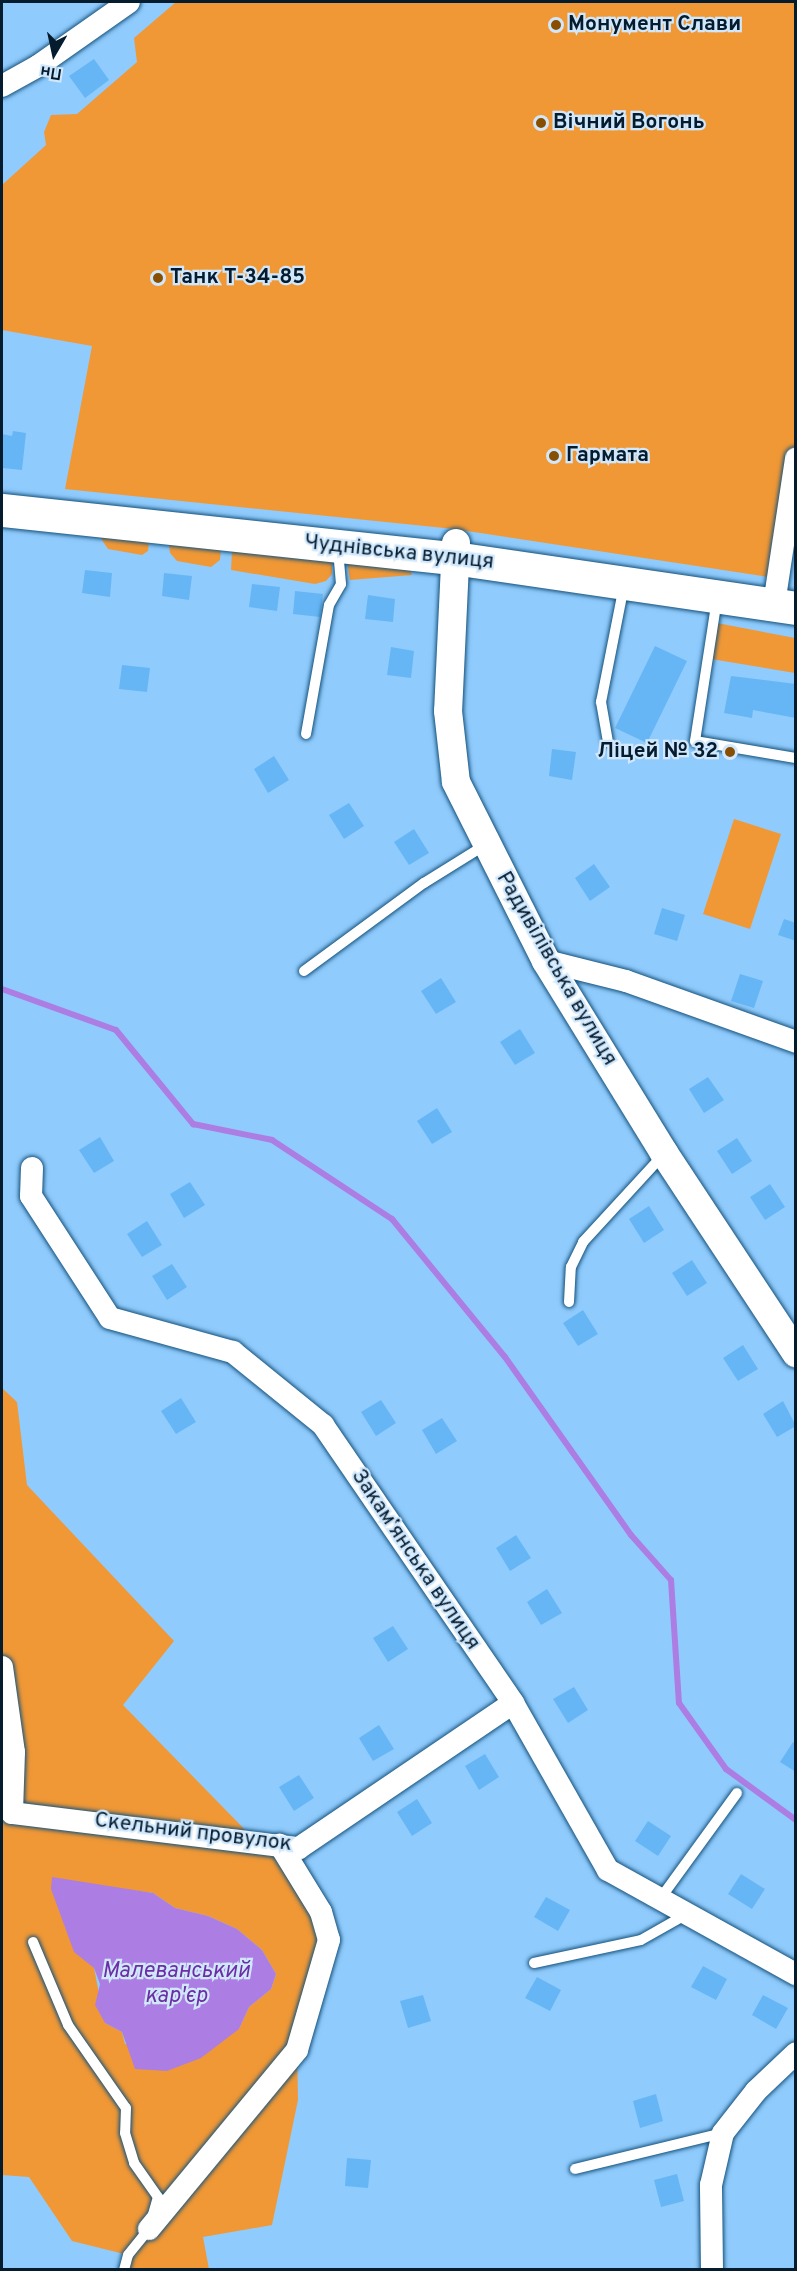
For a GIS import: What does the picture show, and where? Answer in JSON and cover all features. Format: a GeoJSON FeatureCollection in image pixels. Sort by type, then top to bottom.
{"type":"FeatureCollection","features":[{"type":"Feature","properties":{"kind":"main road","name":"Чуднівська вулиця"},"geometry":{"type":"LineString","coordinates":[[2,497],[455,550],[789,598]]}},
{"type":"Feature","properties":{"kind":"main road","name":"Чуднівська вулиця"},"geometry":{"type":"LineString","coordinates":[[2,510],[337,547],[455,550],[718,596],[789,598]]}},
{"type":"Feature","properties":{"kind":"street"},"geometry":{"type":"LineString","coordinates":[[2,86],[38,66],[129,2]]}},
{"type":"Feature","properties":{"kind":"street"},"geometry":{"type":"LineString","coordinates":[[789,598],[795,459]]}},
{"type":"Feature","properties":{"kind":"street","name":"Радивілівська вулиця"},"geometry":{"type":"LineString","coordinates":[[455,550],[449,750],[456,782],[485,845],[546,961],[664,1153],[795,1353]]}},
{"type":"Feature","properties":{"kind":"street"},"geometry":{"type":"LineString","coordinates":[[546,961],[626,981],[795,1042]]}},
{"type":"Feature","properties":{"kind":"street","name":"Закамʼянська вулиця"},"geometry":{"type":"LineString","coordinates":[[32,1168],[31,1196],[110,1318],[234,1352],[323,1425],[513,1703],[608,1870],[795,1974]]}},
{"type":"Feature","properties":{"kind":"street","name":"Скельний провулок"},"geometry":{"type":"LineString","coordinates":[[2,1667],[14,1752],[12,1813],[299,1848],[513,1703]]}},
{"type":"Feature","properties":{"kind":"street"},"geometry":{"type":"LineString","coordinates":[[149,2229],[297,2049],[329,1940],[321,1912],[280,1845]]}},
{"type":"Feature","properties":{"kind":"street"},"geometry":{"type":"LineString","coordinates":[[712,2270],[711,2185],[723,2133],[756,2091],[795,2053]]}},
{"type":"Feature","properties":{"kind":"lane"},"geometry":{"type":"LineString","coordinates":[[306,734],[329,605],[341,584],[337,547]]}},
{"type":"Feature","properties":{"kind":"lane"},"geometry":{"type":"LineString","coordinates":[[608,742],[601,702],[625,581]]}},
{"type":"Feature","properties":{"kind":"lane"},"geometry":{"type":"LineString","coordinates":[[718,596],[695,741],[795,758]]}},
{"type":"Feature","properties":{"kind":"lane"},"geometry":{"type":"LineString","coordinates":[[304,971],[424,883],[485,845]]}},
{"type":"Feature","properties":{"kind":"lane"},"geometry":{"type":"LineString","coordinates":[[569,1302],[571,1267],[583,1242],[664,1153]]}},
{"type":"Feature","properties":{"kind":"lane"},"geometry":{"type":"LineString","coordinates":[[660,1899],[737,1793]]}},
{"type":"Feature","properties":{"kind":"lane"},"geometry":{"type":"LineString","coordinates":[[534,1963],[641,1940],[687,1914]]}},
{"type":"Feature","properties":{"kind":"lane"},"geometry":{"type":"LineString","coordinates":[[33,1942],[68,2025],[126,2108],[125,2133],[134,2163],[158,2197],[149,2229],[128,2255],[124,2270]]}},
{"type":"Feature","properties":{"kind":"lane"},"geometry":{"type":"LineString","coordinates":[[575,2169],[723,2133]]}},
{"type":"Feature","properties":{"kind":"shaded area","name":"Монумент Слави"},"geometry":{"type":"Polygon","coordinates":[[[176,2],[795,2],[796,528],[788,580],[454,529],[65,489],[92,346],[2,330],[2,185],[46,145],[44,132],[51,115],[77,114],[137,62],[134,38],[176,2]]]}},
{"type":"Feature","properties":{"kind":"shaded area"},"geometry":{"type":"Polygon","coordinates":[[[100,537],[149,542],[148,551],[142,555],[108,549],[100,537]]]}},
{"type":"Feature","properties":{"kind":"shaded area"},"geometry":{"type":"Polygon","coordinates":[[[169,544],[221,549],[220,560],[211,567],[177,561],[170,553],[169,544]]]}},
{"type":"Feature","properties":{"kind":"shaded area"},"geometry":{"type":"Polygon","coordinates":[[[232,551],[332,560],[332,574],[326,581],[315,584],[231,570],[232,551]]]}},
{"type":"Feature","properties":{"kind":"shaded area"},"geometry":{"type":"Polygon","coordinates":[[[347,561],[409,568],[412,575],[350,580],[347,561]]]}},
{"type":"Feature","properties":{"kind":"shaded area"},"geometry":{"type":"Polygon","coordinates":[[[717,623],[795,638],[795,673],[711,659],[717,623]]]}},
{"type":"Feature","properties":{"kind":"shaded area"},"geometry":{"type":"Polygon","coordinates":[[[734,819],[781,834],[750,929],[703,914],[734,819]]]}},
{"type":"Feature","properties":{"kind":"shaded area"},"geometry":{"type":"Polygon","coordinates":[[[2,1388],[17,1402],[27,1485],[174,1641],[123,1705],[258,1843],[280,1845],[329,1940],[297,2049],[298,2100],[272,2225],[203,2237],[209,2269],[124,2269],[128,2255],[72,2241],[29,2177],[2,2175],[2,1823],[12,1813],[2,1667],[2,1388]],[[109,1887],[51,1889],[94,1968],[105,2023],[122,2032],[125,2044],[239,2029],[249,2007],[271,1989],[276,1974],[262,1950],[237,1929],[208,1916],[175,1908],[153,1893],[109,1887]]]}},
{"type":"Feature","properties":{"kind":"water","name":"Малеванський кар'єр"},"geometry":{"type":"Polygon","coordinates":[[[52,1877],[153,1893],[175,1908],[208,1916],[237,1929],[262,1950],[276,1974],[271,1989],[249,2007],[239,2029],[201,2058],[167,2071],[135,2069],[122,2032],[105,2023],[95,2005],[100,1984],[94,1968],[74,1952],[51,1889],[52,1877]]]}},
{"type":"Feature","properties":{"kind":"building"},"geometry":{"type":"Polygon","coordinates":[[[94,59],[109,80],[85,98],[69,76],[94,59]]]}},
{"type":"Feature","properties":{"kind":"building"},"geometry":{"type":"Polygon","coordinates":[[[13,431],[26,433],[22,470],[2,468],[2,434],[12,436],[13,431]]]}},
{"type":"Feature","properties":{"kind":"building"},"geometry":{"type":"Polygon","coordinates":[[[85,570],[112,573],[110,597],[82,593],[85,570]]]}},
{"type":"Feature","properties":{"kind":"building"},"geometry":{"type":"Polygon","coordinates":[[[164,573],[192,576],[189,600],[162,596],[164,573]]]}},
{"type":"Feature","properties":{"kind":"building"},"geometry":{"type":"Polygon","coordinates":[[[252,584],[280,587],[277,611],[249,607],[252,584]]]}},
{"type":"Feature","properties":{"kind":"building"},"geometry":{"type":"Polygon","coordinates":[[[295,591],[323,594],[320,617],[293,614],[295,591]]]}},
{"type":"Feature","properties":{"kind":"building"},"geometry":{"type":"Polygon","coordinates":[[[368,595],[395,599],[393,622],[365,619],[368,595]]]}},
{"type":"Feature","properties":{"kind":"building"},"geometry":{"type":"Polygon","coordinates":[[[655,646],[687,661],[647,743],[615,728],[655,646]]]}},
{"type":"Feature","properties":{"kind":"building"},"geometry":{"type":"Polygon","coordinates":[[[391,647],[414,651],[411,678],[387,675],[391,647]]]}},
{"type":"Feature","properties":{"kind":"building"},"geometry":{"type":"Polygon","coordinates":[[[122,665],[150,668],[147,692],[119,689],[122,665]]]}},
{"type":"Feature","properties":{"kind":"building"},"geometry":{"type":"Polygon","coordinates":[[[731,676],[796,684],[796,718],[753,710],[752,718],[724,713],[731,676]]]}},
{"type":"Feature","properties":{"kind":"building"},"geometry":{"type":"Polygon","coordinates":[[[552,749],[576,752],[572,780],[549,776],[552,749]]]}},
{"type":"Feature","properties":{"kind":"building"},"geometry":{"type":"Polygon","coordinates":[[[274,756],[289,780],[268,793],[254,769],[274,756]]]}},
{"type":"Feature","properties":{"kind":"building"},"geometry":{"type":"Polygon","coordinates":[[[349,803],[364,826],[344,839],[329,815],[349,803]]]}},
{"type":"Feature","properties":{"kind":"building"},"geometry":{"type":"Polygon","coordinates":[[[414,829],[429,853],[409,865],[394,842],[414,829]]]}},
{"type":"Feature","properties":{"kind":"building"},"geometry":{"type":"Polygon","coordinates":[[[594,864],[610,887],[590,901],[575,878],[594,864]]]}},
{"type":"Feature","properties":{"kind":"building"},"geometry":{"type":"Polygon","coordinates":[[[662,908],[685,915],[677,941],[654,934],[662,908]]]}},
{"type":"Feature","properties":{"kind":"building"},"geometry":{"type":"Polygon","coordinates":[[[784,919],[796,923],[796,941],[778,935],[784,919]]]}},
{"type":"Feature","properties":{"kind":"building"},"geometry":{"type":"Polygon","coordinates":[[[740,974],[763,981],[754,1008],[731,1001],[740,974]]]}},
{"type":"Feature","properties":{"kind":"building"},"geometry":{"type":"Polygon","coordinates":[[[441,978],[456,1002],[436,1014],[421,991],[441,978]]]}},
{"type":"Feature","properties":{"kind":"building"},"geometry":{"type":"Polygon","coordinates":[[[520,1029],[535,1053],[515,1065],[500,1042],[520,1029]]]}},
{"type":"Feature","properties":{"kind":"building"},"geometry":{"type":"Polygon","coordinates":[[[708,1077],[724,1100],[704,1113],[689,1089],[708,1077]]]}},
{"type":"Feature","properties":{"kind":"building"},"geometry":{"type":"Polygon","coordinates":[[[437,1108],[452,1132],[432,1144],[417,1121],[437,1108]]]}},
{"type":"Feature","properties":{"kind":"building"},"geometry":{"type":"Polygon","coordinates":[[[100,1137],[114,1161],[94,1173],[79,1150],[100,1137]]]}},
{"type":"Feature","properties":{"kind":"building"},"geometry":{"type":"Polygon","coordinates":[[[737,1138],[752,1161],[732,1174],[717,1151],[737,1138]]]}},
{"type":"Feature","properties":{"kind":"building"},"geometry":{"type":"Polygon","coordinates":[[[190,1182],[205,1205],[184,1218],[170,1194],[190,1182]]]}},
{"type":"Feature","properties":{"kind":"building"},"geometry":{"type":"Polygon","coordinates":[[[770,1184],[785,1207],[765,1220],[750,1197],[770,1184]]]}},
{"type":"Feature","properties":{"kind":"building"},"geometry":{"type":"Polygon","coordinates":[[[649,1206],[664,1230],[644,1243],[629,1219],[649,1206]]]}},
{"type":"Feature","properties":{"kind":"building"},"geometry":{"type":"Polygon","coordinates":[[[147,1221],[162,1245],[142,1257],[127,1234],[147,1221]]]}},
{"type":"Feature","properties":{"kind":"building"},"geometry":{"type":"Polygon","coordinates":[[[692,1260],[707,1283],[687,1296],[672,1273],[692,1260]]]}},
{"type":"Feature","properties":{"kind":"building"},"geometry":{"type":"Polygon","coordinates":[[[172,1264],[187,1287],[167,1300],[152,1276],[172,1264]]]}},
{"type":"Feature","properties":{"kind":"building"},"geometry":{"type":"Polygon","coordinates":[[[583,1310],[598,1334],[578,1346],[563,1323],[583,1310]]]}},
{"type":"Feature","properties":{"kind":"building"},"geometry":{"type":"Polygon","coordinates":[[[743,1345],[758,1369],[738,1381],[723,1358],[743,1345]]]}},
{"type":"Feature","properties":{"kind":"building"},"geometry":{"type":"Polygon","coordinates":[[[181,1398],[196,1422],[176,1434],[161,1411],[181,1398]]]}},
{"type":"Feature","properties":{"kind":"building"},"geometry":{"type":"Polygon","coordinates":[[[381,1400],[396,1423],[376,1436],[361,1412],[381,1400]]]}},
{"type":"Feature","properties":{"kind":"building"},"geometry":{"type":"Polygon","coordinates":[[[783,1401],[796,1426],[777,1437],[763,1414],[783,1401]]]}},
{"type":"Feature","properties":{"kind":"building"},"geometry":{"type":"Polygon","coordinates":[[[442,1418],[457,1441],[436,1454],[422,1430],[442,1418]]]}},
{"type":"Feature","properties":{"kind":"building"},"geometry":{"type":"Polygon","coordinates":[[[516,1535],[531,1558],[510,1571],[496,1548],[516,1535]]]}},
{"type":"Feature","properties":{"kind":"building"},"geometry":{"type":"Polygon","coordinates":[[[547,1589],[562,1613],[541,1625],[527,1602],[547,1589]]]}},
{"type":"Feature","properties":{"kind":"building"},"geometry":{"type":"Polygon","coordinates":[[[393,1626],[408,1649],[388,1662],[373,1638],[393,1626]]]}},
{"type":"Feature","properties":{"kind":"building"},"geometry":{"type":"Polygon","coordinates":[[[574,1687],[588,1710],[568,1723],[553,1699],[574,1687]]]}},
{"type":"Feature","properties":{"kind":"building"},"geometry":{"type":"Polygon","coordinates":[[[379,1725],[394,1749],[373,1761],[359,1738],[379,1725]]]}},
{"type":"Feature","properties":{"kind":"building"},"geometry":{"type":"Polygon","coordinates":[[[793,1742],[796,1744],[796,1772],[780,1762],[793,1742]]]}},
{"type":"Feature","properties":{"kind":"building"},"geometry":{"type":"Polygon","coordinates":[[[485,1754],[499,1777],[479,1790],[465,1766],[485,1754]]]}},
{"type":"Feature","properties":{"kind":"building"},"geometry":{"type":"Polygon","coordinates":[[[299,1775],[314,1798],[294,1811],[279,1787],[299,1775]]]}},
{"type":"Feature","properties":{"kind":"building"},"geometry":{"type":"Polygon","coordinates":[[[417,1799],[432,1823],[412,1836],[397,1812],[417,1799]]]}},
{"type":"Feature","properties":{"kind":"building"},"geometry":{"type":"Polygon","coordinates":[[[648,1821],[671,1836],[658,1856],[635,1841],[648,1821]]]}},
{"type":"Feature","properties":{"kind":"building"},"geometry":{"type":"Polygon","coordinates":[[[741,1874],[765,1889],[752,1909],[728,1894],[741,1874]]]}},
{"type":"Feature","properties":{"kind":"building"},"geometry":{"type":"Polygon","coordinates":[[[546,1897],[570,1910],[558,1931],[534,1917],[546,1897]]]}},
{"type":"Feature","properties":{"kind":"building"},"geometry":{"type":"Polygon","coordinates":[[[703,1966],[727,1979],[716,2000],[691,1987],[703,1966]]]}},
{"type":"Feature","properties":{"kind":"building"},"geometry":{"type":"Polygon","coordinates":[[[537,1977],[561,1990],[550,2011],[525,1998],[537,1977]]]}},
{"type":"Feature","properties":{"kind":"building"},"geometry":{"type":"Polygon","coordinates":[[[423,1995],[431,2021],[408,2028],[400,2001],[423,1995]]]}},
{"type":"Feature","properties":{"kind":"building"},"geometry":{"type":"Polygon","coordinates":[[[763,1995],[788,2008],[776,2029],[752,2015],[763,1995]]]}},
{"type":"Feature","properties":{"kind":"building"},"geometry":{"type":"Polygon","coordinates":[[[656,2094],[663,2121],[640,2128],[633,2101],[656,2094]]]}},
{"type":"Feature","properties":{"kind":"building"},"geometry":{"type":"Polygon","coordinates":[[[347,2158],[371,2160],[368,2188],[345,2186],[347,2158]]]}},
{"type":"Feature","properties":{"kind":"building"},"geometry":{"type":"Polygon","coordinates":[[[677,2174],[684,2201],[661,2207],[654,2180],[677,2174]]]}},
{"type":"Feature","properties":{"kind":"waterway"},"geometry":{"type":"LineString","coordinates":[[2,989],[116,1030],[193,1124],[272,1140],[392,1219],[505,1357],[631,1535],[671,1580],[679,1703],[726,1769],[796,1820]]}},
{"type":"Feature","properties":{"kind":"place","name":"Монумент Слави"},"geometry":{"type":"Point","coordinates":[556,25]}},
{"type":"Feature","properties":{"kind":"place","name":"Вічний Вогонь"},"geometry":{"type":"Point","coordinates":[541,123]}},
{"type":"Feature","properties":{"kind":"place","name":"Танк Т-34-85"},"geometry":{"type":"Point","coordinates":[158,278]}},
{"type":"Feature","properties":{"kind":"place","name":"Гармата"},"geometry":{"type":"Point","coordinates":[554,456]}},
{"type":"Feature","properties":{"kind":"place","name":"Ліцей № 32"},"geometry":{"type":"Point","coordinates":[730,752]}}]}
